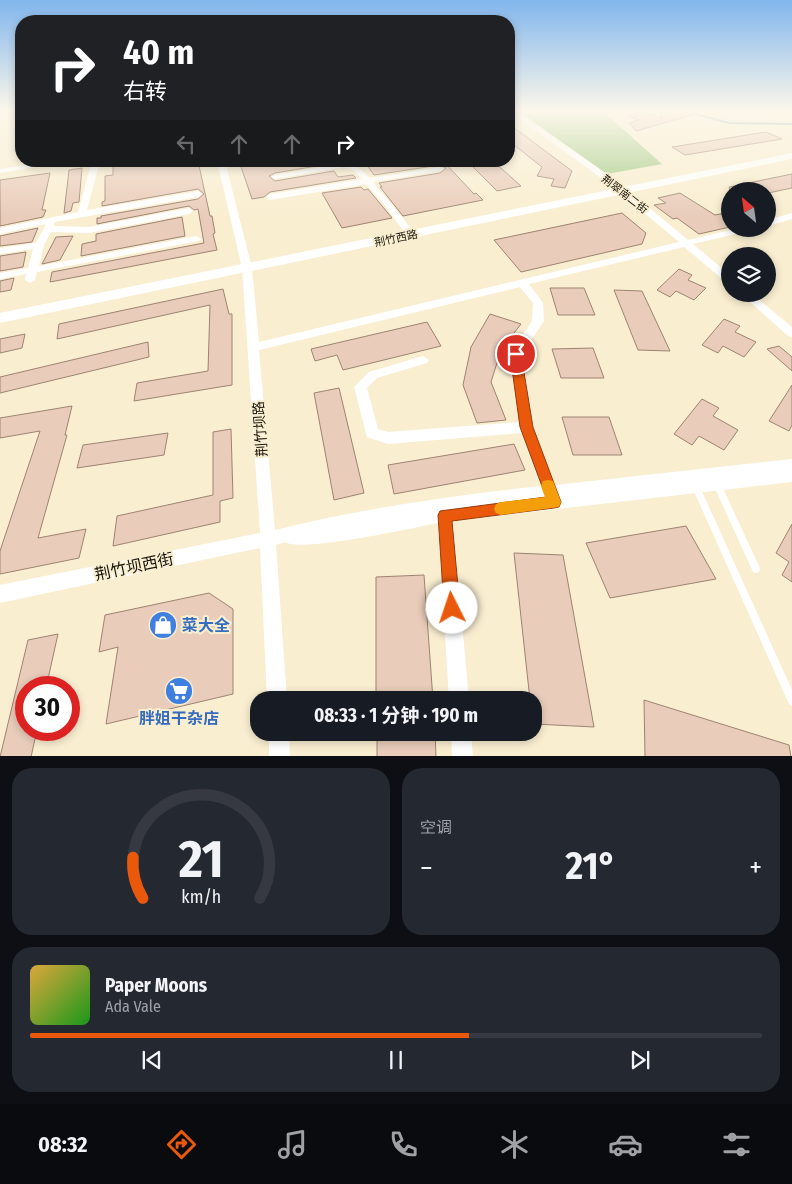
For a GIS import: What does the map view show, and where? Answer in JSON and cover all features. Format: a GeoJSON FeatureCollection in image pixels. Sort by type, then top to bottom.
{"type":"FeatureCollection","features":[{"type":"Feature","properties":{"kind":"main road","name":"荆竹西路"},"geometry":{"type":"LineString","coordinates":[[0,308],[246,263],[619,188],[792,149]]}},
{"type":"Feature","properties":{"kind":"main road","name":"荆竹西路"},"geometry":{"type":"LineString","coordinates":[[0,318],[405,227],[792,156]]}},
{"type":"Feature","properties":{"kind":"street","name":"荆翠南二街"},"geometry":{"type":"LineString","coordinates":[[561,146],[619,188],[721,272]]}},
{"type":"Feature","properties":{"kind":"street"},"geometry":{"type":"LineString","coordinates":[[0,171],[27,167]]}},
{"type":"Feature","properties":{"kind":"street"},"geometry":{"type":"LineString","coordinates":[[82,214],[94,167]]}},
{"type":"Feature","properties":{"kind":"street","name":"荆竹坝路"},"geometry":{"type":"LineString","coordinates":[[222,167],[246,263],[255,347],[276,691]]}},
{"type":"Feature","properties":{"kind":"street"},"geometry":{"type":"LineString","coordinates":[[275,177],[324,167]]}},
{"type":"Feature","properties":{"kind":"street"},"geometry":{"type":"LineString","coordinates":[[353,167],[368,180],[405,227]]}},
{"type":"Feature","properties":{"kind":"street"},"geometry":{"type":"LineString","coordinates":[[270,197],[440,169]]}},
{"type":"Feature","properties":{"kind":"street"},"geometry":{"type":"LineString","coordinates":[[0,231],[50,225],[82,214],[198,194]]}},
{"type":"Feature","properties":{"kind":"street"},"geometry":{"type":"LineString","coordinates":[[50,225],[89,230],[189,211]]}},
{"type":"Feature","properties":{"kind":"street"},"geometry":{"type":"LineString","coordinates":[[776,221],[792,216]]}},
{"type":"Feature","properties":{"kind":"street"},"geometry":{"type":"LineString","coordinates":[[30,280],[39,246],[50,225]]}},
{"type":"Feature","properties":{"kind":"street"},"geometry":{"type":"LineString","coordinates":[[255,347],[721,235]]}},
{"type":"Feature","properties":{"kind":"street"},"geometry":{"type":"LineString","coordinates":[[0,276],[196,239]]}},
{"type":"Feature","properties":{"kind":"street"},"geometry":{"type":"LineString","coordinates":[[0,251],[39,246]]}},
{"type":"Feature","properties":{"kind":"street"},"geometry":{"type":"LineString","coordinates":[[523,283],[538,302],[538,321],[516,354],[526,427],[552,497]]}},
{"type":"Feature","properties":{"kind":"street"},"geometry":{"type":"LineString","coordinates":[[755,302],[792,334]]}},
{"type":"Feature","properties":{"kind":"street"},"geometry":{"type":"LineString","coordinates":[[423,360],[373,375],[360,388],[372,433],[388,438],[526,427]]}},
{"type":"Feature","properties":{"kind":"street"},"geometry":{"type":"LineString","coordinates":[[268,539],[316,538],[552,497],[792,465]]}},
{"type":"Feature","properties":{"kind":"street"},"geometry":{"type":"LineString","coordinates":[[268,539],[312,528],[444,504],[696,487],[792,476]]}},
{"type":"Feature","properties":{"kind":"street"},"geometry":{"type":"LineString","coordinates":[[445,515],[458,691]]}},
{"type":"Feature","properties":{"kind":"street","name":"荆竹坝西街"},"geometry":{"type":"LineString","coordinates":[[0,594],[268,539]]}},
{"type":"Feature","properties":{"kind":"street"},"geometry":{"type":"LineString","coordinates":[[279,741],[280,756]]}},
{"type":"Feature","properties":{"kind":"street"},"geometry":{"type":"LineString","coordinates":[[462,741],[463,756]]}},
{"type":"Feature","properties":{"kind":"lane"},"geometry":{"type":"LineString","coordinates":[[717,484],[756,569]]}},
{"type":"Feature","properties":{"kind":"lane"},"geometry":{"type":"LineString","coordinates":[[696,487],[792,701]]}},
{"type":"Feature","properties":{"kind":"green space"},"geometry":{"type":"Polygon","coordinates":[[[568,146],[642,146],[662,164],[607,174],[568,146]]]}},
{"type":"Feature","properties":{"kind":"building"},"geometry":{"type":"Polygon","coordinates":[[[516,146],[539,146],[572,171],[565,188],[551,186],[554,179],[537,176],[542,167],[516,146]]]}},
{"type":"Feature","properties":{"kind":"building"},"geometry":{"type":"Polygon","coordinates":[[[677,146],[738,146],[685,155],[672,147],[677,146]]]}},
{"type":"Feature","properties":{"kind":"building"},"geometry":{"type":"Polygon","coordinates":[[[113,167],[199,167],[210,216],[212,216],[215,233],[213,234],[217,250],[50,282],[52,272],[204,243],[198,209],[194,210],[189,206],[97,224],[97,218],[101,218],[101,216],[198,199],[204,194],[198,189],[102,206],[102,202],[105,201],[105,176],[113,175],[113,167]]]}},
{"type":"Feature","properties":{"kind":"building"},"geometry":{"type":"Polygon","coordinates":[[[241,167],[311,167],[275,173],[269,176],[275,181],[334,171],[338,177],[353,175],[356,178],[270,192],[264,197],[252,199],[241,167]]]}},
{"type":"Feature","properties":{"kind":"building"},"geometry":{"type":"Polygon","coordinates":[[[368,167],[427,167],[374,175],[368,167]]]}},
{"type":"Feature","properties":{"kind":"building"},"geometry":{"type":"Polygon","coordinates":[[[444,167],[449,167],[474,194],[476,193],[483,200],[403,216],[380,187],[382,187],[379,183],[440,173],[446,168],[444,167]]]}},
{"type":"Feature","properties":{"kind":"building"},"geometry":{"type":"Polygon","coordinates":[[[473,167],[500,167],[521,186],[497,191],[473,167]]]}},
{"type":"Feature","properties":{"kind":"building"},"geometry":{"type":"Polygon","coordinates":[[[82,168],[79,202],[73,203],[71,211],[64,213],[69,170],[82,168]]]}},
{"type":"Feature","properties":{"kind":"building"},"geometry":{"type":"Polygon","coordinates":[[[50,173],[42,210],[46,210],[43,217],[0,226],[0,180],[50,173]]]}},
{"type":"Feature","properties":{"kind":"building"},"geometry":{"type":"Polygon","coordinates":[[[792,174],[792,188],[776,191],[776,182],[753,182],[792,174]]]}},
{"type":"Feature","properties":{"kind":"building"},"geometry":{"type":"Polygon","coordinates":[[[361,187],[364,190],[368,189],[392,218],[342,228],[322,193],[361,187]]]}},
{"type":"Feature","properties":{"kind":"building"},"geometry":{"type":"Polygon","coordinates":[[[680,193],[715,215],[721,214],[721,229],[699,234],[677,218],[673,219],[654,205],[666,203],[658,198],[680,193]]]}},
{"type":"Feature","properties":{"kind":"building"},"geometry":{"type":"Polygon","coordinates":[[[622,213],[646,233],[642,244],[521,272],[494,240],[622,213]]]}},
{"type":"Feature","properties":{"kind":"building"},"geometry":{"type":"Polygon","coordinates":[[[182,217],[185,236],[81,256],[82,244],[96,241],[96,234],[182,217]]]}},
{"type":"Feature","properties":{"kind":"building"},"geometry":{"type":"Polygon","coordinates":[[[38,228],[32,242],[0,246],[0,236],[38,228]]]}},
{"type":"Feature","properties":{"kind":"building"},"geometry":{"type":"Polygon","coordinates":[[[73,236],[60,260],[42,264],[56,237],[73,236]]]}},
{"type":"Feature","properties":{"kind":"building"},"geometry":{"type":"Polygon","coordinates":[[[26,252],[23,267],[0,271],[0,256],[26,252]]]}},
{"type":"Feature","properties":{"kind":"building"},"geometry":{"type":"Polygon","coordinates":[[[679,269],[692,275],[688,280],[706,288],[694,300],[676,291],[670,297],[657,290],[679,269]]]}},
{"type":"Feature","properties":{"kind":"building"},"geometry":{"type":"Polygon","coordinates":[[[14,278],[11,290],[0,292],[0,281],[14,278]]]}},
{"type":"Feature","properties":{"kind":"building"},"geometry":{"type":"Polygon","coordinates":[[[550,288],[584,288],[595,315],[558,315],[550,288]]]}},
{"type":"Feature","properties":{"kind":"building"},"geometry":{"type":"Polygon","coordinates":[[[223,289],[229,314],[232,314],[232,385],[134,401],[137,383],[208,371],[210,305],[57,339],[59,324],[223,289]]]}},
{"type":"Feature","properties":{"kind":"building"},"geometry":{"type":"Polygon","coordinates":[[[614,290],[642,291],[670,351],[638,350],[614,290]]]}},
{"type":"Feature","properties":{"kind":"building"},"geometry":{"type":"Polygon","coordinates":[[[490,314],[521,324],[501,350],[491,382],[506,420],[477,423],[463,385],[471,347],[490,314]]]}},
{"type":"Feature","properties":{"kind":"building"},"geometry":{"type":"Polygon","coordinates":[[[724,319],[740,326],[735,332],[756,342],[744,357],[723,346],[718,353],[702,345],[724,319]]]}},
{"type":"Feature","properties":{"kind":"building"},"geometry":{"type":"Polygon","coordinates":[[[427,322],[441,346],[343,370],[337,355],[315,361],[311,349],[427,322]]]}},
{"type":"Feature","properties":{"kind":"building"},"geometry":{"type":"Polygon","coordinates":[[[25,334],[22,348],[0,353],[0,339],[25,334]]]}},
{"type":"Feature","properties":{"kind":"building"},"geometry":{"type":"Polygon","coordinates":[[[148,342],[149,357],[0,393],[0,377],[148,342]]]}},
{"type":"Feature","properties":{"kind":"building"},"geometry":{"type":"Polygon","coordinates":[[[779,346],[792,357],[792,371],[767,349],[779,346]]]}},
{"type":"Feature","properties":{"kind":"building"},"geometry":{"type":"Polygon","coordinates":[[[593,348],[604,378],[561,378],[552,349],[593,348]]]}},
{"type":"Feature","properties":{"kind":"building"},"geometry":{"type":"Polygon","coordinates":[[[792,385],[792,425],[789,431],[769,421],[792,385]]]}},
{"type":"Feature","properties":{"kind":"building"},"geometry":{"type":"Polygon","coordinates":[[[339,388],[364,493],[334,500],[314,393],[339,388]]]}},
{"type":"Feature","properties":{"kind":"building"},"geometry":{"type":"Polygon","coordinates":[[[702,399],[719,408],[713,416],[738,430],[724,450],[699,436],[692,445],[674,434],[702,399]]]}},
{"type":"Feature","properties":{"kind":"building"},"geometry":{"type":"Polygon","coordinates":[[[72,406],[65,435],[67,435],[38,538],[86,529],[79,558],[0,574],[0,551],[40,431],[0,438],[0,418],[72,406]]]}},
{"type":"Feature","properties":{"kind":"building"},"geometry":{"type":"Polygon","coordinates":[[[562,417],[609,417],[622,455],[573,455],[562,417]]]}},
{"type":"Feature","properties":{"kind":"building"},"geometry":{"type":"Polygon","coordinates":[[[231,429],[233,498],[220,501],[220,522],[113,546],[117,516],[213,495],[213,432],[231,429]]]}},
{"type":"Feature","properties":{"kind":"building"},"geometry":{"type":"Polygon","coordinates":[[[168,433],[164,455],[77,468],[83,445],[168,433]]]}},
{"type":"Feature","properties":{"kind":"building"},"geometry":{"type":"Polygon","coordinates":[[[514,444],[525,470],[394,494],[388,465],[514,444]]]}},
{"type":"Feature","properties":{"kind":"building"},"geometry":{"type":"Polygon","coordinates":[[[792,524],[792,582],[782,575],[789,562],[776,553],[792,524]]]}},
{"type":"Feature","properties":{"kind":"building"},"geometry":{"type":"Polygon","coordinates":[[[686,526],[716,579],[610,598],[586,543],[686,526]]]}},
{"type":"Feature","properties":{"kind":"building"},"geometry":{"type":"Polygon","coordinates":[[[514,553],[563,555],[594,727],[542,724],[542,691],[529,691],[514,553]]]}},
{"type":"Feature","properties":{"kind":"building"},"geometry":{"type":"Polygon","coordinates":[[[424,575],[432,691],[376,691],[376,577],[424,575]]]}},
{"type":"Feature","properties":{"kind":"building"},"geometry":{"type":"Polygon","coordinates":[[[209,593],[233,609],[233,694],[106,724],[118,647],[99,652],[105,615],[209,593]]]}},
{"type":"Feature","properties":{"kind":"building"},"geometry":{"type":"Polygon","coordinates":[[[58,634],[49,676],[19,676],[28,640],[58,634]]]}},
{"type":"Feature","properties":{"kind":"building"},"geometry":{"type":"Polygon","coordinates":[[[15,694],[15,741],[35,741],[31,756],[0,756],[15,694]]]}},
{"type":"Feature","properties":{"kind":"building"},"geometry":{"type":"Polygon","coordinates":[[[644,700],[789,745],[791,756],[645,756],[644,700]]]}},
{"type":"Feature","properties":{"kind":"building"},"geometry":{"type":"Polygon","coordinates":[[[377,741],[435,741],[436,756],[377,756],[377,741]]]}},
{"type":"Feature","properties":{"kind":"slow traffic"},"geometry":{"type":"LineString","coordinates":[[501,509],[554,502],[548,486]]}},
{"type":"Feature","properties":{"kind":"place","name":"菜大全"},"geometry":{"type":"Point","coordinates":[163,625]}},
{"type":"Feature","properties":{"kind":"place","name":"胖姐干杂店"},"geometry":{"type":"Point","coordinates":[179,691]}},
{"type":"Feature","properties":{"kind":"route"},"geometry":{"type":"LineString","coordinates":[[452,608],[445,515],[554,502],[526,427],[516,354]]}}]}
